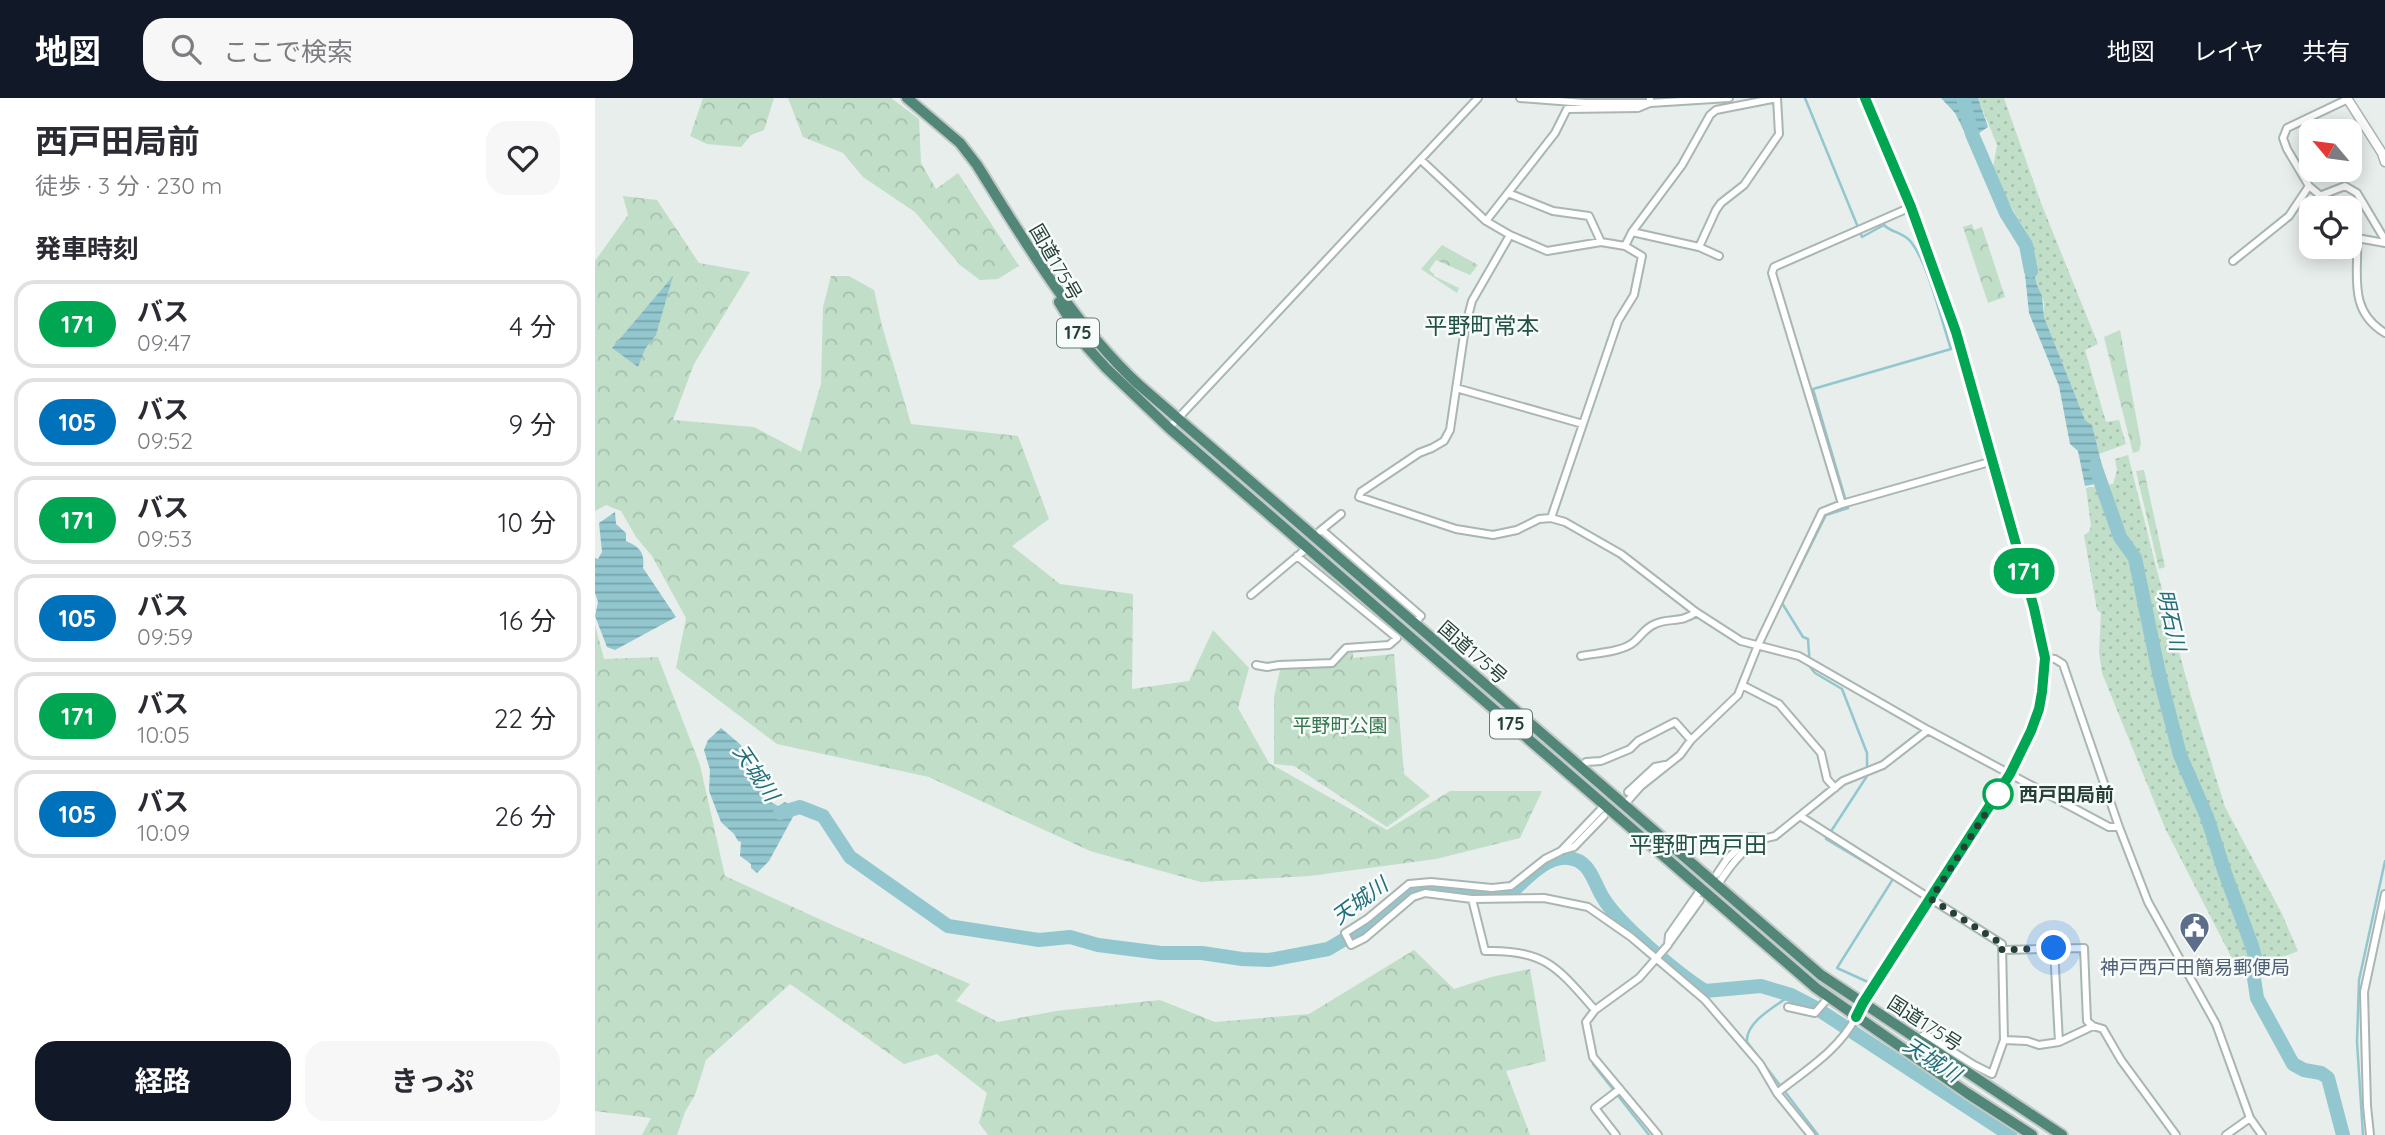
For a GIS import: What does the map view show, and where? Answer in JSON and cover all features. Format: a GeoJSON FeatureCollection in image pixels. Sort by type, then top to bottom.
{"type":"FeatureCollection","features":[{"type":"Feature","properties":{"kind":"highway","name":"国道175号"},"geometry":{"type":"LineString","coordinates":[[907,98],[960,143],[977,165],[1087,347],[1169,428],[1307,548],[1400,635],[1700,895],[1856,1017],[2032,1135]]}},
{"type":"Feature","properties":{"kind":"highway","name":"国道175号"},"geometry":{"type":"LineString","coordinates":[[1011,219],[1072,310],[1113,360],[1178,418],[1318,534],[1413,624],[1821,975],[2061,1135]]}},
{"type":"Feature","properties":{"kind":"main road"},"geometry":{"type":"LineString","coordinates":[[1856,1017],[2010,774],[2039,709],[2045,658],[2034,608],[1956,332],[1911,207],[1865,98]]}},
{"type":"Feature","properties":{"kind":"street"},"geometry":{"type":"LineString","coordinates":[[1169,428],[1478,98]]}},
{"type":"Feature","properties":{"kind":"street"},"geometry":{"type":"LineString","coordinates":[[1520,98],[1585,103],[1729,98]]}},
{"type":"Feature","properties":{"kind":"street"},"geometry":{"type":"LineString","coordinates":[[1626,246],[1632,232],[1682,165],[1716,110],[1777,98],[1779,134],[1744,185],[1716,210],[1699,247]]}},
{"type":"Feature","properties":{"kind":"street"},"geometry":{"type":"LineString","coordinates":[[2385,162],[2348,98],[2287,128],[2283,138],[2309,186],[2322,195],[2345,187],[2357,193],[2385,241]]}},
{"type":"Feature","properties":{"kind":"street"},"geometry":{"type":"LineString","coordinates":[[1486,221],[1555,133],[1567,109],[1639,108],[1650,101]]}},
{"type":"Feature","properties":{"kind":"street"},"geometry":{"type":"LineString","coordinates":[[1421,160],[1486,221],[1510,235],[1547,251],[1601,242],[1626,246],[1642,257],[1634,295],[1618,321],[1551,518]]}},
{"type":"Feature","properties":{"kind":"street"},"geometry":{"type":"LineString","coordinates":[[2233,261],[2289,216],[2309,186]]}},
{"type":"Feature","properties":{"kind":"street"},"geometry":{"type":"LineString","coordinates":[[1508,193],[1553,211],[1589,216],[1601,242]]}},
{"type":"Feature","properties":{"kind":"street"},"geometry":{"type":"LineString","coordinates":[[1842,504],[1772,273],[1774,267],[1911,207]]}},
{"type":"Feature","properties":{"kind":"street"},"geometry":{"type":"LineString","coordinates":[[1632,232],[1699,247],[1719,256]]}},
{"type":"Feature","properties":{"kind":"street"},"geometry":{"type":"LineString","coordinates":[[1510,235],[1472,301],[1465,328],[1450,430],[1444,441],[1419,453],[1361,492],[1359,497],[1456,529],[1493,535],[1517,530],[1539,519],[1551,518],[1565,522],[1621,554],[1696,612],[1741,641],[1798,656],[1928,730],[2109,827],[2119,827]]}},
{"type":"Feature","properties":{"kind":"street"},"geometry":{"type":"LineString","coordinates":[[2362,239],[2385,241]]}},
{"type":"Feature","properties":{"kind":"street"},"geometry":{"type":"LineString","coordinates":[[2357,259],[2354,274],[2361,304],[2369,320],[2385,333]]}},
{"type":"Feature","properties":{"kind":"street"},"geometry":{"type":"LineString","coordinates":[[1457,388],[1583,424]]}},
{"type":"Feature","properties":{"kind":"street"},"geometry":{"type":"LineString","coordinates":[[1623,805],[1641,786],[1679,755],[1738,695],[1758,645],[1822,512],[1993,461]]}},
{"type":"Feature","properties":{"kind":"street"},"geometry":{"type":"LineString","coordinates":[[1318,534],[1341,514]]}},
{"type":"Feature","properties":{"kind":"street"},"geometry":{"type":"LineString","coordinates":[[1251,595],[1307,548]]}},
{"type":"Feature","properties":{"kind":"street"},"geometry":{"type":"LineString","coordinates":[[1257,665],[1267,667],[1332,663],[1346,648],[1389,645],[1400,635],[1297,556]]}},
{"type":"Feature","properties":{"kind":"street"},"geometry":{"type":"LineString","coordinates":[[1581,656],[1633,643],[1643,631],[1658,622],[1686,620],[1696,612]]}},
{"type":"Feature","properties":{"kind":"street"},"geometry":{"type":"LineString","coordinates":[[2045,658],[2055,659],[2063,664],[2148,902],[2216,1024],[2251,1118],[2262,1135]]}},
{"type":"Feature","properties":{"kind":"street"},"geometry":{"type":"LineString","coordinates":[[1742,685],[1779,704],[1821,753],[1827,779],[1835,788]]}},
{"type":"Feature","properties":{"kind":"street"},"geometry":{"type":"LineString","coordinates":[[1581,767],[1586,762],[1601,761],[1630,749],[1638,741],[1675,722],[1691,740]]}},
{"type":"Feature","properties":{"kind":"street"},"geometry":{"type":"LineString","coordinates":[[1717,874],[1727,859],[1750,838],[1775,836],[1843,781],[1883,765],[1928,730]]}},
{"type":"Feature","properties":{"kind":"street"},"geometry":{"type":"LineString","coordinates":[[1628,792],[1655,767],[1668,764]]}},
{"type":"Feature","properties":{"kind":"street"},"geometry":{"type":"LineString","coordinates":[[1605,811],[1561,851],[1545,859],[1511,886],[1492,888],[1431,882],[1409,884],[1367,919],[1345,933],[1351,945],[1365,938],[1413,897],[1425,893],[1472,899],[1543,898],[1588,907],[1631,937],[1705,1000],[1760,1064],[1777,1093],[1811,1135]]}},
{"type":"Feature","properties":{"kind":"street"},"geometry":{"type":"LineString","coordinates":[[1800,816],[2002,944],[2004,1040],[1992,1074],[1924,1034],[1919,1039]]}},
{"type":"Feature","properties":{"kind":"street"},"geometry":{"type":"LineString","coordinates":[[1717,886],[1731,864],[1761,838]]}},
{"type":"Feature","properties":{"kind":"street"},"geometry":{"type":"LineString","coordinates":[[1492,888],[1493,899]]}},
{"type":"Feature","properties":{"kind":"street"},"geometry":{"type":"LineString","coordinates":[[2370,1135],[2364,992],[2385,894]]}},
{"type":"Feature","properties":{"kind":"street"},"geometry":{"type":"LineString","coordinates":[[1668,945],[1669,935],[1700,895]]}},
{"type":"Feature","properties":{"kind":"street"},"geometry":{"type":"LineString","coordinates":[[1658,1135],[1593,1057],[1586,1023],[1595,1010],[1639,978],[1657,958],[1700,895]]}},
{"type":"Feature","properties":{"kind":"street"},"geometry":{"type":"LineString","coordinates":[[1472,899],[1485,951],[1511,950],[1543,959],[1560,971],[1595,1010]]}},
{"type":"Feature","properties":{"kind":"street"},"geometry":{"type":"LineString","coordinates":[[2054,948],[2059,1042]]}},
{"type":"Feature","properties":{"kind":"street"},"geometry":{"type":"LineString","coordinates":[[2002,950],[2084,948],[2087,1021],[2093,1027],[2103,1029],[2120,1060],[2176,1135]]}},
{"type":"Feature","properties":{"kind":"street"},"geometry":{"type":"LineString","coordinates":[[1788,1007],[1815,1013],[1829,997]]}},
{"type":"Feature","properties":{"kind":"street"},"geometry":{"type":"LineString","coordinates":[[1777,1093],[1831,1050],[1847,1034],[1856,1017]]}},
{"type":"Feature","properties":{"kind":"street"},"geometry":{"type":"LineString","coordinates":[[2004,1040],[2027,1041],[2039,1045],[2059,1042],[2093,1027]]}},
{"type":"Feature","properties":{"kind":"street"},"geometry":{"type":"LineString","coordinates":[[1616,1135],[1595,1108],[1620,1089]]}},
{"type":"Feature","properties":{"kind":"street"},"geometry":{"type":"LineString","coordinates":[[2226,1135],[2251,1118]]}},
{"type":"Feature","properties":{"kind":"green space"},"geometry":{"type":"Polygon","coordinates":[[[703,98],[774,98],[764,130],[751,135],[741,147],[707,144],[690,136],[703,98]]]}},
{"type":"Feature","properties":{"kind":"green space"},"geometry":{"type":"Polygon","coordinates":[[[788,98],[891,98],[919,119],[921,163],[936,189],[958,173],[1019,266],[998,279],[980,280],[960,265],[915,212],[863,177],[843,153],[803,137],[788,98]]]}},
{"type":"Feature","properties":{"kind":"green space"},"geometry":{"type":"Polygon","coordinates":[[[1978,98],[2004,98],[2041,203],[2098,344],[2085,350],[2106,422],[2119,420],[2126,444],[2099,454],[2092,425],[2085,420],[2044,317],[2044,302],[2029,253],[2028,235],[1999,186],[1993,167],[1997,145],[1978,98]]]}},
{"type":"Feature","properties":{"kind":"green space"},"geometry":{"type":"Polygon","coordinates":[[[623,196],[657,200],[699,263],[750,272],[694,364],[673,420],[754,427],[801,452],[821,384],[823,307],[831,276],[849,276],[874,290],[911,424],[1018,436],[1049,519],[1012,546],[1060,584],[1133,594],[1132,689],[1189,681],[1213,630],[1249,668],[1238,708],[1269,763],[1387,830],[1450,791],[1542,791],[1520,838],[1436,859],[1309,876],[1201,882],[1090,851],[929,777],[777,744],[676,668],[686,618],[652,556],[636,537],[621,511],[606,505],[595,511],[595,261],[628,215],[623,196]]]}},
{"type":"Feature","properties":{"kind":"green space"},"geometry":{"type":"Polygon","coordinates":[[[1972,224],[1974,230],[1982,227],[2005,297],[1988,303],[1963,227],[1972,224]]]}},
{"type":"Feature","properties":{"kind":"green space"},"geometry":{"type":"Polygon","coordinates":[[[1442,245],[1478,265],[1470,275],[1436,260],[1429,270],[1434,276],[1459,288],[1457,293],[1421,269],[1442,245]]]}},
{"type":"Feature","properties":{"kind":"green space"},"geometry":{"type":"Polygon","coordinates":[[[2120,330],[2141,443],[2139,451],[2133,453],[2104,337],[2120,330]]]}},
{"type":"Feature","properties":{"kind":"green space"},"geometry":{"type":"Polygon","coordinates":[[[2128,455],[2191,696],[2225,807],[2281,912],[2298,951],[2240,974],[2165,828],[2102,673],[2099,652],[2101,613],[2097,610],[2084,535],[2089,532],[2091,526],[2086,488],[2113,484],[2117,470],[2115,459],[2128,455]]]}},
{"type":"Feature","properties":{"kind":"green space"},"geometry":{"type":"Polygon","coordinates":[[[2144,470],[2165,567],[2159,569],[2136,471],[2144,470]]]}},
{"type":"Feature","properties":{"kind":"green space"},"geometry":{"type":"Polygon","coordinates":[[[595,625],[604,659],[658,657],[700,765],[725,876],[970,984],[956,1001],[998,1022],[1056,1011],[1160,1000],[1215,1022],[1309,1014],[1414,950],[1454,989],[1491,977],[1530,969],[1546,1061],[1506,1071],[1530,1135],[988,1135],[979,1123],[987,1093],[937,1054],[904,1064],[790,984],[706,1060],[695,1095],[685,1112],[677,1135],[642,1135],[651,1118],[595,1111],[595,625]]]}},
{"type":"Feature","properties":{"kind":"green space","name":"平野町公園"},"geometry":{"type":"Polygon","coordinates":[[[1353,652],[1353,658],[1394,654],[1404,774],[1430,796],[1387,827],[1294,766],[1274,764],[1274,697],[1280,670],[1285,667],[1334,667],[1347,653],[1353,652]]]}},
{"type":"Feature","properties":{"kind":"water"},"geometry":{"type":"Polygon","coordinates":[[[1941,98],[1978,98],[1988,127],[1970,143],[1955,113],[1941,98]]]}},
{"type":"Feature","properties":{"kind":"water"},"geometry":{"type":"Polygon","coordinates":[[[2029,253],[2042,296],[2044,317],[2085,420],[2092,425],[2106,482],[2085,486],[2078,451],[2070,444],[2059,386],[2029,313],[2023,255],[2029,253]]]}},
{"type":"Feature","properties":{"kind":"water"},"geometry":{"type":"Polygon","coordinates":[[[673,276],[656,335],[645,349],[638,367],[612,348],[673,276]]]}},
{"type":"Feature","properties":{"kind":"water"},"geometry":{"type":"Polygon","coordinates":[[[615,512],[616,524],[626,533],[626,541],[641,551],[643,568],[676,617],[615,650],[607,647],[595,616],[598,602],[595,593],[595,558],[598,559],[602,552],[599,523],[615,512]]]}},
{"type":"Feature","properties":{"kind":"water"},"geometry":{"type":"Polygon","coordinates":[[[721,728],[741,745],[744,757],[763,788],[764,798],[778,806],[785,802],[792,806],[800,800],[801,802],[769,861],[757,873],[751,868],[751,864],[740,856],[741,842],[721,822],[709,791],[710,770],[704,750],[708,740],[721,728]]]}},
{"type":"Feature","properties":{"kind":"waterway"},"geometry":{"type":"LineString","coordinates":[[1805,98],[1862,237],[1884,225],[1911,242],[1929,278],[1951,349],[1813,389],[1848,508],[1826,515],[1782,603],[1803,637],[1808,639],[1810,667],[1815,673],[1842,689],[1867,753],[1867,776],[1826,839],[1893,879],[1837,968],[1868,982]]}},
{"type":"Feature","properties":{"kind":"waterway","name":"明石川"},"geometry":{"type":"LineString","coordinates":[[1963,98],[1972,134],[2006,213],[2026,245],[2031,271]]}},
{"type":"Feature","properties":{"kind":"waterway","name":"明石川"},"geometry":{"type":"LineString","coordinates":[[2095,466],[2120,537],[2135,558],[2160,678],[2180,755],[2207,817],[2252,946],[2257,965],[2254,978],[2257,998],[2293,1064],[2328,1078],[2343,1135]]}},
{"type":"Feature","properties":{"kind":"waterway","name":"天城川"},"geometry":{"type":"LineString","coordinates":[[780,813],[800,807],[823,816],[850,857],[948,926],[1039,940],[1070,937],[1098,945],[1161,953],[1202,953],[1242,959],[1269,960],[1328,949],[1374,922],[1411,890],[1425,888],[1469,893],[1514,890],[1545,864],[1568,858],[1586,867],[1602,896],[1634,933],[1705,991],[1761,986],[1791,995],[1816,1008],[2010,1135]]}},
{"type":"Feature","properties":{"kind":"waterway"},"geometry":{"type":"LineString","coordinates":[[2363,1135],[2357,1042],[2359,980],[2385,861]]}},
{"type":"Feature","properties":{"kind":"waterway"},"geometry":{"type":"LineString","coordinates":[[1791,995],[1756,1021],[1747,1042],[1818,1135]]}},
{"type":"Feature","properties":{"kind":"waterway"},"geometry":{"type":"LineString","coordinates":[[1593,1064],[1649,1135]]}},
{"type":"Feature","properties":{"kind":"bus line","name":"171"},"geometry":{"type":"LineString","coordinates":[[1856,1017],[2022,752],[2039,709],[2045,658],[2034,608],[1956,332],[1911,207],[1865,98]]}},
{"type":"Feature","properties":{"kind":"place","name":"西戸田局前"},"geometry":{"type":"Point","coordinates":[1998,794]}},
{"type":"Feature","properties":{"kind":"place","name":"神戸西戸田簡易郵便局"},"geometry":{"type":"Point","coordinates":[2195,955]}},
{"type":"Feature","properties":{"kind":"district","name":"平野町常本"},"geometry":{"type":"Point","coordinates":[1482,326]}},
{"type":"Feature","properties":{"kind":"district","name":"平野町西戸田"},"geometry":{"type":"Point","coordinates":[1698,845]}},
{"type":"Feature","properties":{"kind":"route"},"geometry":{"type":"LineString","coordinates":[[1998,794],[1931,899],[2002,944],[2002,950],[2054,948]]}}]}
